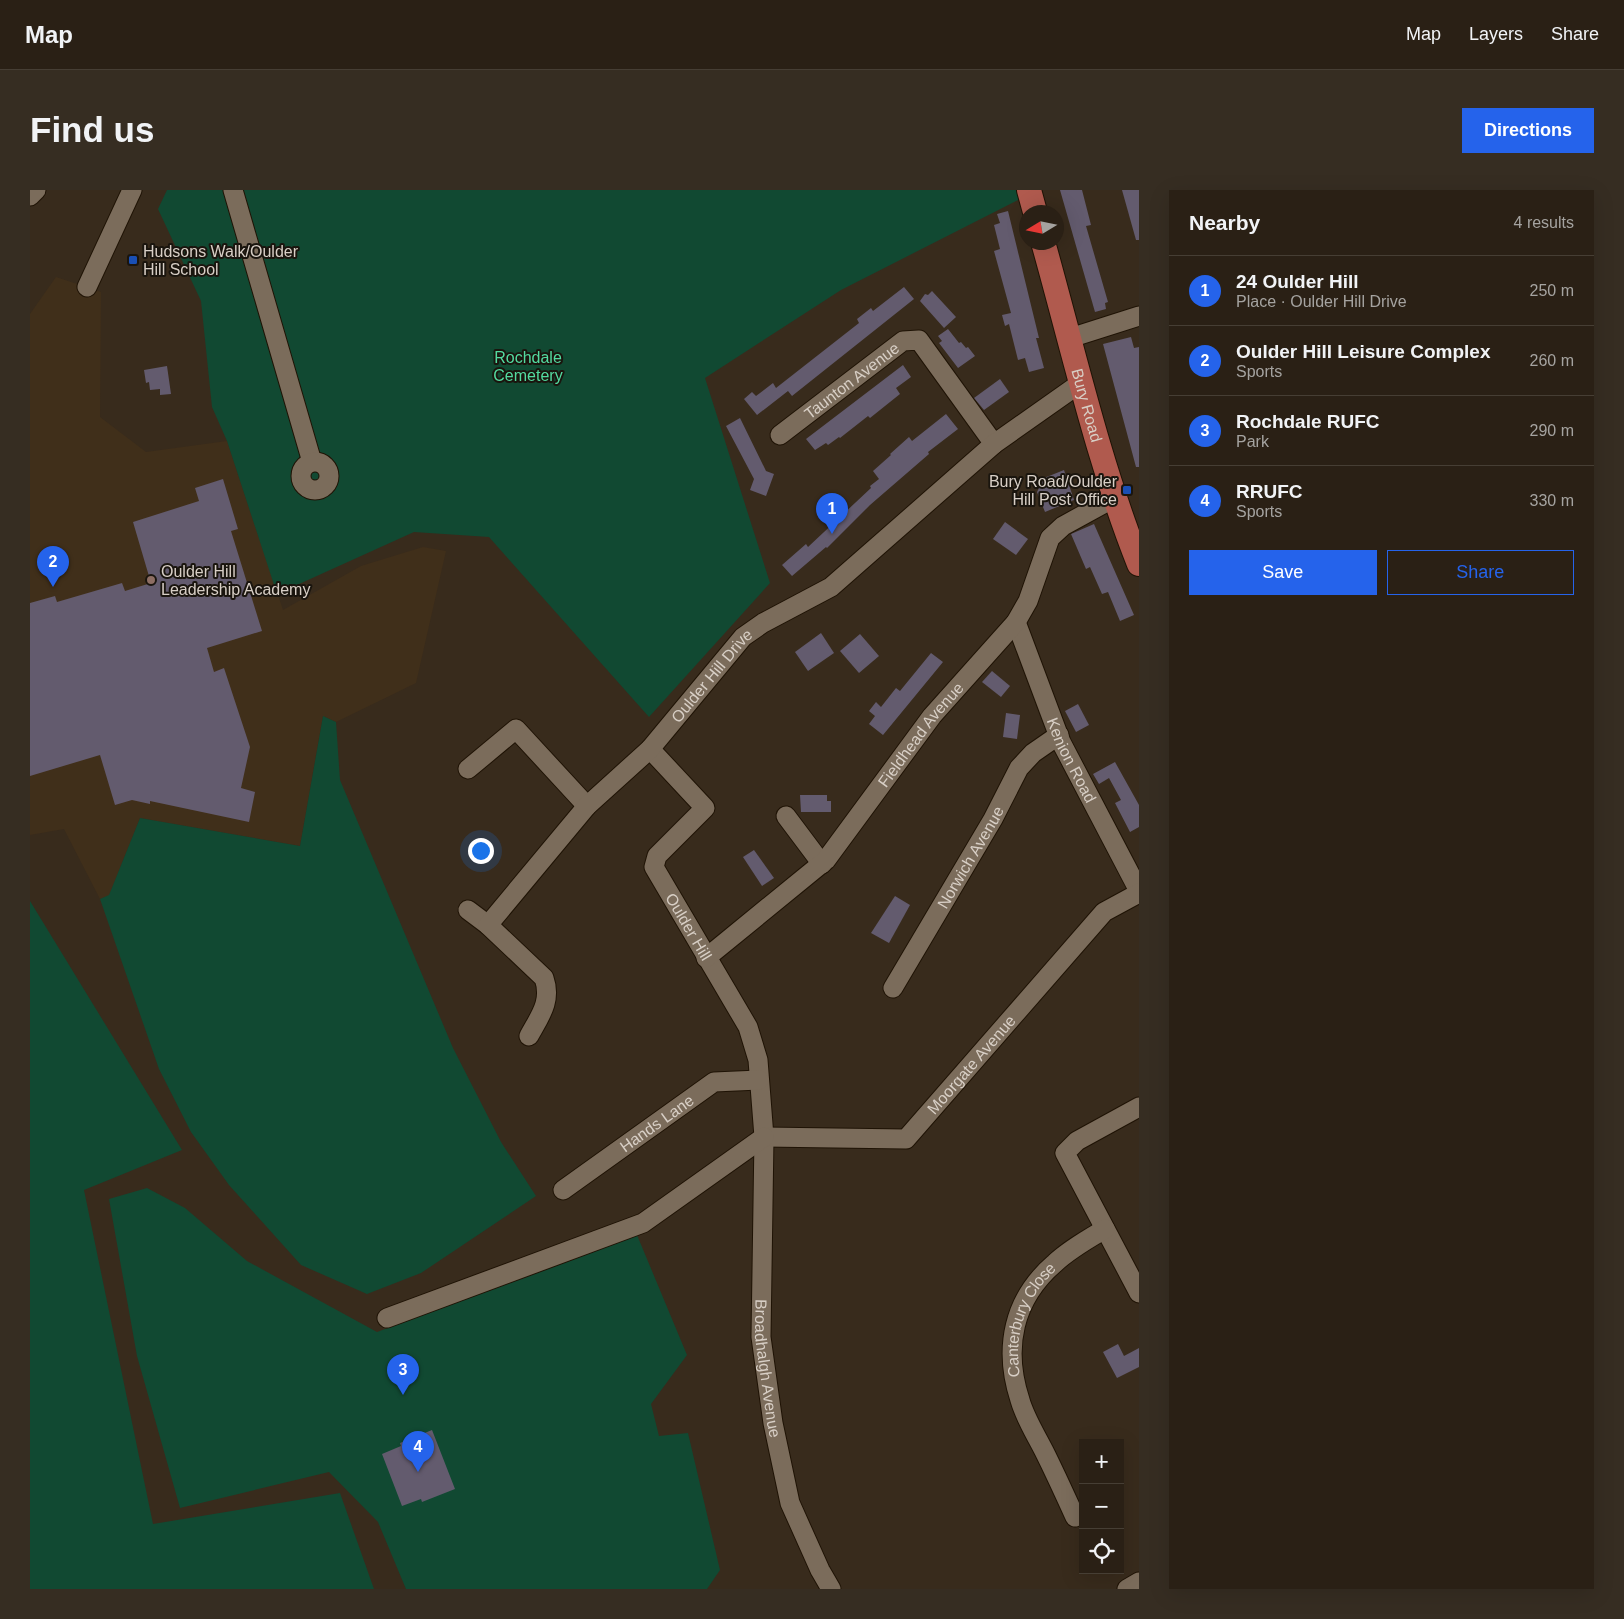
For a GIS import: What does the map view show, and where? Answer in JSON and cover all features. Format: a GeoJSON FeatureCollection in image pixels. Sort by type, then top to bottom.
{"type":"FeatureCollection","features":[{"type":"Feature","properties":{"kind":"main road"},"geometry":{"type":"LineString","coordinates":[[1029,190],[1033,205]]}},
{"type":"Feature","properties":{"kind":"main road","name":"Bury Road"},"geometry":{"type":"LineString","coordinates":[[1045,250],[1114,498],[1139,564]]}},
{"type":"Feature","properties":{"kind":"street"},"geometry":{"type":"LineString","coordinates":[[30,196],[36,190]]}},
{"type":"Feature","properties":{"kind":"street"},"geometry":{"type":"LineString","coordinates":[[87,287],[132,190]]}},
{"type":"Feature","properties":{"kind":"street"},"geometry":{"type":"LineString","coordinates":[[234,190],[312,462]]}},
{"type":"Feature","properties":{"kind":"street"},"geometry":{"type":"LineString","coordinates":[[1070,338],[1139,316]]}},
{"type":"Feature","properties":{"kind":"street","name":"Taunton Avenue"},"geometry":{"type":"LineString","coordinates":[[780,435],[903,341],[919,340],[994,444]]}},
{"type":"Feature","properties":{"kind":"street","name":"Oulder Hill Drive"},"geometry":{"type":"LineString","coordinates":[[488,925],[587,806],[650,749],[743,637],[763,623],[830,587],[994,444],[1082,382]]}},
{"type":"Feature","properties":{"kind":"street","name":"Fieldhead Avenue"},"geometry":{"type":"LineString","coordinates":[[706,958],[822,864],[932,716],[1016,622],[1028,601],[1050,538],[1063,526],[1114,498]]}},
{"type":"Feature","properties":{"kind":"street","name":"Kenion Road"},"geometry":{"type":"LineString","coordinates":[[1016,622],[1059,735],[1139,892]]}},
{"type":"Feature","properties":{"kind":"street"},"geometry":{"type":"LineString","coordinates":[[468,768],[516,729],[587,806]]}},
{"type":"Feature","properties":{"kind":"street","name":"Norwich Avenue"},"geometry":{"type":"LineString","coordinates":[[893,988],[993,819],[1019,768],[1033,753],[1059,735]]}},
{"type":"Feature","properties":{"kind":"street","name":"Oulder Hill"},"geometry":{"type":"LineString","coordinates":[[650,749],[704,808],[656,856],[654,867],[748,1027],[758,1060],[764,1137]]}},
{"type":"Feature","properties":{"kind":"street"},"geometry":{"type":"LineString","coordinates":[[786,816],[822,864]]}},
{"type":"Feature","properties":{"kind":"street","name":"Moorgate Avenue"},"geometry":{"type":"LineString","coordinates":[[764,1137],[906,1140],[1104,912],[1139,892]]}},
{"type":"Feature","properties":{"kind":"street"},"geometry":{"type":"LineString","coordinates":[[468,910],[488,925],[544,978],[548,987],[547,1001],[529,1036]]}},
{"type":"Feature","properties":{"kind":"street","name":"Hands Lane"},"geometry":{"type":"LineString","coordinates":[[563,1190],[714,1082],[759,1080]]}},
{"type":"Feature","properties":{"kind":"street"},"geometry":{"type":"LineString","coordinates":[[1139,1107],[1077,1141],[1065,1153],[1139,1293]]}},
{"type":"Feature","properties":{"kind":"street"},"geometry":{"type":"LineString","coordinates":[[388,1318],[644,1223],[764,1137]]}},
{"type":"Feature","properties":{"kind":"street","name":"Broadhalgh Avenue"},"geometry":{"type":"LineString","coordinates":[[764,1137],[761,1337],[773,1423],[790,1503],[820,1570],[832,1589]]}},
{"type":"Feature","properties":{"kind":"street","name":"Canterbury Close"},"geometry":{"type":"LineString","coordinates":[[1075,1516],[1020,1402],[1012,1371],[1011,1345],[1018,1314],[1032,1288],[1054,1263],[1105,1229]]}},
{"type":"Feature","properties":{"kind":"street"},"geometry":{"type":"LineString","coordinates":[[1127,1589],[1139,1582]]}},
{"type":"Feature","properties":{"kind":"shaded area","name":"Oulder Hill Leadership Academy"},"geometry":{"type":"Polygon","coordinates":[[[56,277],[101,292],[100,417],[146,452],[227,441],[283,610],[361,566],[423,547],[446,551],[416,683],[336,722],[323,716],[300,846],[140,818],[109,896],[100,899],[64,829],[30,835],[30,314],[56,277]]]}},
{"type":"Feature","properties":{"kind":"green space","name":"Rochdale Cemetery"},"geometry":{"type":"Polygon","coordinates":[[[167,190],[1017,190],[1020,199],[841,290],[705,378],[770,583],[649,717],[489,537],[414,532],[277,594],[227,441],[212,407],[201,301],[158,209],[167,190]]]}},
{"type":"Feature","properties":{"kind":"green space"},"geometry":{"type":"Polygon","coordinates":[[[323,716],[336,722],[340,780],[453,1048],[501,1142],[536,1196],[421,1273],[367,1294],[301,1265],[229,1185],[191,1132],[159,1069],[100,899],[109,895],[140,818],[300,846],[323,716]]]}},
{"type":"Feature","properties":{"kind":"green space"},"geometry":{"type":"Polygon","coordinates":[[[30,901],[182,1150],[84,1190],[153,1524],[340,1493],[374,1589],[30,1589],[30,901]]]}},
{"type":"Feature","properties":{"kind":"green space"},"geometry":{"type":"Polygon","coordinates":[[[147,1188],[185,1208],[247,1261],[377,1332],[637,1235],[687,1355],[651,1404],[659,1436],[688,1433],[720,1570],[707,1589],[406,1589],[378,1522],[329,1472],[180,1508],[137,1356],[109,1199],[147,1188]]]}},
{"type":"Feature","properties":{"kind":"building"},"geometry":{"type":"Polygon","coordinates":[[[1060,190],[1082,190],[1091,225],[1086,226],[1108,302],[1105,303],[1106,309],[1095,312],[1060,190]]]}},
{"type":"Feature","properties":{"kind":"building"},"geometry":{"type":"Polygon","coordinates":[[[1122,190],[1139,190],[1139,240],[1136,240],[1122,190]]]}},
{"type":"Feature","properties":{"kind":"building"},"geometry":{"type":"Polygon","coordinates":[[[1008,211],[1039,338],[1036,338],[1044,368],[1029,372],[1025,358],[1018,360],[1009,324],[1005,326],[1002,315],[1011,313],[994,251],[1000,249],[994,225],[1000,223],[997,214],[1008,211]]]}},
{"type":"Feature","properties":{"kind":"building"},"geometry":{"type":"Polygon","coordinates":[[[904,287],[914,299],[792,396],[788,391],[757,415],[744,399],[752,392],[756,396],[773,383],[776,388],[859,323],[857,319],[871,308],[873,311],[904,287]]]}},
{"type":"Feature","properties":{"kind":"building"},"geometry":{"type":"Polygon","coordinates":[[[932,291],[956,317],[944,328],[920,301],[925,294],[928,295],[932,291]]]}},
{"type":"Feature","properties":{"kind":"building"},"geometry":{"type":"Polygon","coordinates":[[[948,329],[959,343],[961,342],[966,348],[968,347],[975,356],[958,368],[939,343],[942,341],[938,336],[948,329]]]}},
{"type":"Feature","properties":{"kind":"building"},"geometry":{"type":"Polygon","coordinates":[[[1131,337],[1134,348],[1139,347],[1139,467],[1136,467],[1103,344],[1131,337]]]}},
{"type":"Feature","properties":{"kind":"building"},"geometry":{"type":"Polygon","coordinates":[[[903,365],[911,377],[896,388],[900,394],[870,418],[868,416],[840,438],[828,445],[826,443],[815,450],[806,439],[903,365]]]}},
{"type":"Feature","properties":{"kind":"building"},"geometry":{"type":"Polygon","coordinates":[[[167,366],[171,394],[160,395],[160,389],[150,390],[149,382],[146,383],[144,370],[167,366]]]}},
{"type":"Feature","properties":{"kind":"building"},"geometry":{"type":"Polygon","coordinates":[[[1000,379],[1009,392],[984,410],[974,398],[1000,379]]]}},
{"type":"Feature","properties":{"kind":"building"},"geometry":{"type":"Polygon","coordinates":[[[946,414],[958,429],[928,452],[929,454],[870,505],[827,548],[792,576],[782,565],[806,544],[808,547],[871,488],[870,486],[879,479],[873,471],[890,454],[909,437],[912,441],[946,414]]]}},
{"type":"Feature","properties":{"kind":"building"},"geometry":{"type":"Polygon","coordinates":[[[740,418],[766,471],[774,474],[766,496],[750,490],[754,479],[726,426],[740,418]]]}},
{"type":"Feature","properties":{"kind":"building"},"geometry":{"type":"Polygon","coordinates":[[[1064,470],[1074,500],[1045,512],[1037,492],[1044,478],[1064,470]]]}},
{"type":"Feature","properties":{"kind":"building"},"geometry":{"type":"Polygon","coordinates":[[[223,479],[238,529],[231,531],[262,631],[207,648],[214,672],[224,668],[250,747],[241,788],[255,792],[249,822],[150,801],[150,804],[132,800],[115,805],[100,755],[30,776],[30,603],[55,596],[57,602],[122,583],[125,591],[151,583],[133,522],[199,501],[195,488],[223,479]]]}},
{"type":"Feature","properties":{"kind":"building"},"geometry":{"type":"Polygon","coordinates":[[[1005,522],[1028,539],[1016,555],[993,539],[1005,522]]]}},
{"type":"Feature","properties":{"kind":"building"},"geometry":{"type":"Polygon","coordinates":[[[1094,524],[1134,615],[1120,621],[1108,592],[1102,594],[1090,567],[1086,569],[1071,534],[1094,524]]]}},
{"type":"Feature","properties":{"kind":"building"},"geometry":{"type":"Polygon","coordinates":[[[821,633],[834,653],[808,671],[795,652],[821,633]]]}},
{"type":"Feature","properties":{"kind":"building"},"geometry":{"type":"Polygon","coordinates":[[[860,634],[879,656],[859,673],[840,651],[860,634]]]}},
{"type":"Feature","properties":{"kind":"building"},"geometry":{"type":"Polygon","coordinates":[[[931,653],[943,662],[883,735],[869,724],[875,716],[869,711],[876,702],[881,707],[896,688],[900,691],[931,653]]]}},
{"type":"Feature","properties":{"kind":"building"},"geometry":{"type":"Polygon","coordinates":[[[992,671],[1010,686],[1001,697],[982,682],[992,671]]]}},
{"type":"Feature","properties":{"kind":"building"},"geometry":{"type":"Polygon","coordinates":[[[1078,704],[1089,725],[1076,732],[1065,711],[1078,704]]]}},
{"type":"Feature","properties":{"kind":"building"},"geometry":{"type":"Polygon","coordinates":[[[1006,713],[1020,715],[1017,739],[1003,737],[1006,713]]]}},
{"type":"Feature","properties":{"kind":"building"},"geometry":{"type":"Polygon","coordinates":[[[1115,762],[1139,805],[1139,827],[1130,832],[1115,803],[1121,800],[1109,778],[1099,784],[1093,774],[1115,762]]]}},
{"type":"Feature","properties":{"kind":"building"},"geometry":{"type":"Polygon","coordinates":[[[800,795],[827,795],[827,801],[831,801],[831,812],[801,812],[800,795]]]}},
{"type":"Feature","properties":{"kind":"building"},"geometry":{"type":"Polygon","coordinates":[[[754,850],[774,878],[762,886],[743,857],[754,850]]]}},
{"type":"Feature","properties":{"kind":"building"},"geometry":{"type":"Polygon","coordinates":[[[895,896],[910,905],[889,943],[871,933],[895,896]]]}},
{"type":"Feature","properties":{"kind":"building"},"geometry":{"type":"Polygon","coordinates":[[[1118,1344],[1124,1356],[1139,1348],[1139,1367],[1117,1378],[1103,1352],[1118,1344]]]}},
{"type":"Feature","properties":{"kind":"building"},"geometry":{"type":"Polygon","coordinates":[[[432,1430],[455,1489],[422,1502],[421,1499],[402,1506],[382,1454],[401,1446],[400,1443],[432,1430]]]}},
{"type":"Feature","properties":{"kind":"place","name":"Hudsons Walk/Oulder Hill School"},"geometry":{"type":"Point","coordinates":[133,260]}},
{"type":"Feature","properties":{"kind":"place","name":"Bury Road/Oulder Hill Post Office"},"geometry":{"type":"Point","coordinates":[1127,490]}},
{"type":"Feature","properties":{"kind":"place","name":"24 Oulder Hill"},"geometry":{"type":"Point","coordinates":[832,534]}},
{"type":"Feature","properties":{"kind":"place","name":"Oulder Hill Leadership Academy"},"geometry":{"type":"Point","coordinates":[151,580]}},
{"type":"Feature","properties":{"kind":"place","name":"Oulder Hill Leisure Complex"},"geometry":{"type":"Point","coordinates":[53,587]}},
{"type":"Feature","properties":{"kind":"place","name":"Rochdale RUFC"},"geometry":{"type":"Point","coordinates":[403,1395]}},
{"type":"Feature","properties":{"kind":"place","name":"RRUFC"},"geometry":{"type":"Point","coordinates":[418,1472]}}]}
